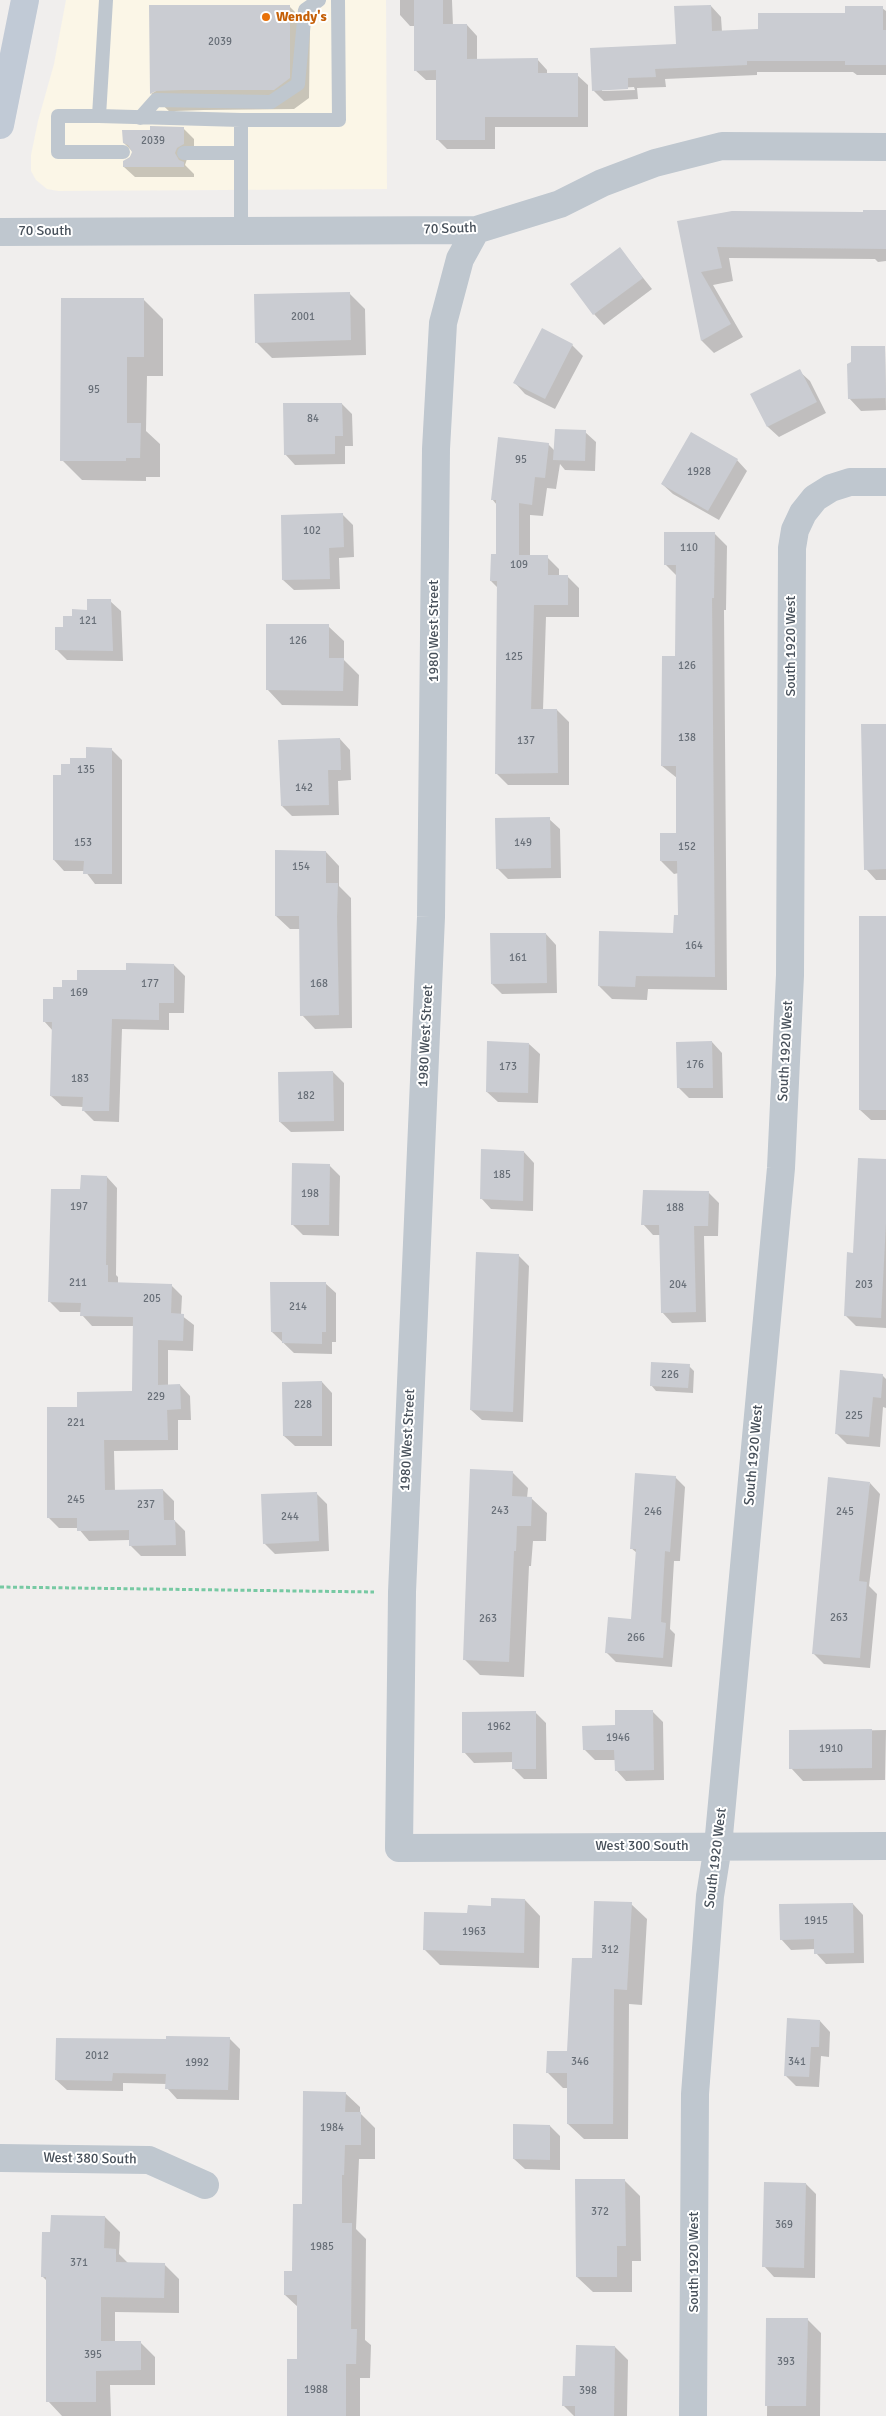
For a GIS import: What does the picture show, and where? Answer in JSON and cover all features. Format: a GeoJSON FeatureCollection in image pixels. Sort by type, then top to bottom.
{"type":"FeatureCollection","features":[{"type":"Feature","properties":{"kind":"street"},"geometry":{"type":"LineString","coordinates":[[0,126],[24,0]]}},
{"type":"Feature","properties":{"kind":"street","name":"70 South"},"geometry":{"type":"LineString","coordinates":[[0,232],[476,230],[560,204],[602,183],[655,163],[722,146],[886,147]]}},
{"type":"Feature","properties":{"kind":"street","name":"1980 West Street"},"geometry":{"type":"LineString","coordinates":[[399,1848],[402,1592],[432,917],[436,448],[443,322],[460,259],[476,230]]}},
{"type":"Feature","properties":{"kind":"street","name":"South 1920 West"},"geometry":{"type":"LineString","coordinates":[[693,2416],[695,2094],[710,1896],[718,1846],[781,1168],[790,976],[792,548],[795,530],[803,513],[816,498],[831,488],[850,482],[886,482]]}},
{"type":"Feature","properties":{"kind":"street","name":"West 300 South"},"geometry":{"type":"LineString","coordinates":[[399,1848],[886,1846]]}},
{"type":"Feature","properties":{"kind":"street","name":"West 380 South"},"geometry":{"type":"LineString","coordinates":[[0,2158],[149,2160],[205,2185]]}},
{"type":"Feature","properties":{"kind":"lane"},"geometry":{"type":"LineString","coordinates":[[99,116],[106,0]]}},
{"type":"Feature","properties":{"kind":"lane"},"geometry":{"type":"LineString","coordinates":[[140,118],[156,100],[271,102],[298,84],[305,10],[319,0]]}},
{"type":"Feature","properties":{"kind":"lane"},"geometry":{"type":"LineString","coordinates":[[123,152],[58,152],[58,116],[339,120],[338,0]]}},
{"type":"Feature","properties":{"kind":"lane"},"geometry":{"type":"LineString","coordinates":[[240,120],[241,231]]}},
{"type":"Feature","properties":{"kind":"lane"},"geometry":{"type":"LineString","coordinates":[[184,152],[241,152]]}},
{"type":"Feature","properties":{"kind":"path"},"geometry":{"type":"LineString","coordinates":[[0,1587],[402,1592]]}},
{"type":"Feature","properties":{"kind":"shaded area"},"geometry":{"type":"Polygon","coordinates":[[[66,0],[386,0],[387,189],[58,191],[47,189],[36,180],[31,171],[31,155],[38,121],[54,64],[66,0]]]}},
{"type":"Feature","properties":{"kind":"building"},"geometry":{"type":"Polygon","coordinates":[[[414,0],[443,0],[443,24],[467,24],[467,59],[538,58],[538,73],[578,73],[578,117],[485,117],[485,140],[436,140],[436,70],[414,71],[414,0]]]}},
{"type":"Feature","properties":{"kind":"building"},"geometry":{"type":"Polygon","coordinates":[[[149,5],[290,5],[290,78],[274,90],[183,90],[156,91],[150,94],[149,5]]]}},
{"type":"Feature","properties":{"kind":"building"},"geometry":{"type":"Polygon","coordinates":[[[711,5],[712,31],[758,29],[758,13],[845,13],[845,6],[883,6],[883,30],[886,30],[886,65],[845,65],[845,61],[747,61],[747,65],[655,69],[656,77],[628,78],[628,89],[592,91],[590,48],[676,44],[674,6],[711,5]]]}},
{"type":"Feature","properties":{"kind":"building"},"geometry":{"type":"Polygon","coordinates":[[[150,126],[184,127],[184,144],[177,148],[175,153],[179,160],[184,162],[184,167],[123,167],[123,161],[130,157],[132,152],[128,145],[123,143],[122,130],[150,130],[150,126]]]}},
{"type":"Feature","properties":{"kind":"building"},"geometry":{"type":"Polygon","coordinates":[[[863,210],[886,210],[886,249],[717,247],[722,268],[701,272],[731,324],[701,341],[677,221],[732,211],[863,212],[863,210]]]}},
{"type":"Feature","properties":{"kind":"building"},"geometry":{"type":"Polygon","coordinates":[[[620,247],[643,278],[593,315],[570,284],[620,247]]]}},
{"type":"Feature","properties":{"kind":"building"},"geometry":{"type":"Polygon","coordinates":[[[350,292],[351,340],[255,343],[254,294],[350,292]]]}},
{"type":"Feature","properties":{"kind":"building"},"geometry":{"type":"Polygon","coordinates":[[[61,298],[144,298],[144,357],[127,357],[127,423],[141,423],[140,458],[126,458],[126,461],[60,461],[61,298]]]}},
{"type":"Feature","properties":{"kind":"building"},"geometry":{"type":"Polygon","coordinates":[[[542,328],[573,344],[545,399],[513,383],[542,328]]]}},
{"type":"Feature","properties":{"kind":"building"},"geometry":{"type":"Polygon","coordinates":[[[851,346],[885,346],[886,398],[848,399],[847,364],[851,362],[851,346]]]}},
{"type":"Feature","properties":{"kind":"building"},"geometry":{"type":"Polygon","coordinates":[[[800,369],[817,402],[767,427],[750,394],[800,369]]]}},
{"type":"Feature","properties":{"kind":"building"},"geometry":{"type":"Polygon","coordinates":[[[283,403],[342,403],[343,436],[335,436],[335,454],[284,455],[283,403]]]}},
{"type":"Feature","properties":{"kind":"building"},"geometry":{"type":"Polygon","coordinates":[[[555,429],[586,430],[585,461],[553,460],[555,429]]]}},
{"type":"Feature","properties":{"kind":"building"},"geometry":{"type":"Polygon","coordinates":[[[691,432],[738,459],[708,511],[661,484],[691,432]]]}},
{"type":"Feature","properties":{"kind":"building"},"geometry":{"type":"Polygon","coordinates":[[[498,437],[549,443],[545,478],[535,477],[532,505],[519,503],[519,555],[548,555],[548,575],[568,575],[568,605],[534,605],[531,709],[557,709],[558,773],[495,774],[497,581],[490,581],[491,554],[496,554],[496,500],[491,500],[498,437]]]}},
{"type":"Feature","properties":{"kind":"building"},"geometry":{"type":"Polygon","coordinates":[[[343,513],[344,547],[329,548],[330,579],[282,580],[281,515],[343,513]]]}},
{"type":"Feature","properties":{"kind":"building"},"geometry":{"type":"Polygon","coordinates":[[[664,532],[715,532],[714,598],[712,598],[715,977],[636,976],[635,987],[598,986],[599,931],[673,933],[674,915],[678,915],[677,861],[660,861],[660,833],[676,833],[676,766],[661,766],[662,656],[675,656],[676,565],[664,565],[664,532]]]}},
{"type":"Feature","properties":{"kind":"building"},"geometry":{"type":"Polygon","coordinates":[[[87,599],[111,599],[113,651],[55,650],[55,627],[63,627],[63,616],[72,616],[72,609],[87,610],[87,599]]]}},
{"type":"Feature","properties":{"kind":"building"},"geometry":{"type":"Polygon","coordinates":[[[266,624],[329,624],[329,658],[344,658],[343,691],[266,690],[266,624]]]}},
{"type":"Feature","properties":{"kind":"building"},"geometry":{"type":"Polygon","coordinates":[[[861,724],[886,724],[886,869],[864,870],[861,724]]]}},
{"type":"Feature","properties":{"kind":"building"},"geometry":{"type":"Polygon","coordinates":[[[340,738],[341,770],[328,770],[329,805],[281,806],[278,740],[340,738]]]}},
{"type":"Feature","properties":{"kind":"building"},"geometry":{"type":"Polygon","coordinates":[[[86,747],[112,748],[112,874],[83,874],[84,861],[53,860],[53,775],[61,775],[61,764],[70,764],[70,758],[86,758],[86,747]]]}},
{"type":"Feature","properties":{"kind":"building"},"geometry":{"type":"Polygon","coordinates":[[[550,817],[551,868],[496,869],[495,818],[550,817]]]}},
{"type":"Feature","properties":{"kind":"building"},"geometry":{"type":"Polygon","coordinates":[[[275,850],[326,851],[326,883],[338,883],[339,1015],[300,1016],[299,916],[275,916],[275,850]]]}},
{"type":"Feature","properties":{"kind":"building"},"geometry":{"type":"Polygon","coordinates":[[[859,916],[886,916],[886,1110],[859,1110],[859,916]]]}},
{"type":"Feature","properties":{"kind":"building"},"geometry":{"type":"Polygon","coordinates":[[[490,933],[546,933],[547,983],[491,984],[490,933]]]}},
{"type":"Feature","properties":{"kind":"building"},"geometry":{"type":"Polygon","coordinates":[[[126,963],[174,964],[174,1003],[159,1003],[159,1020],[112,1019],[109,1111],[82,1111],[83,1097],[50,1096],[52,1022],[43,1022],[43,999],[53,999],[53,987],[62,987],[62,980],[77,980],[77,970],[126,970],[126,963]]]}},
{"type":"Feature","properties":{"kind":"building"},"geometry":{"type":"Polygon","coordinates":[[[487,1041],[529,1043],[528,1093],[486,1092],[487,1041]]]}},
{"type":"Feature","properties":{"kind":"building"},"geometry":{"type":"Polygon","coordinates":[[[712,1041],[713,1088],[677,1088],[676,1042],[712,1041]]]}},
{"type":"Feature","properties":{"kind":"building"},"geometry":{"type":"Polygon","coordinates":[[[333,1071],[334,1121],[279,1122],[278,1072],[333,1071]]]}},
{"type":"Feature","properties":{"kind":"building"},"geometry":{"type":"Polygon","coordinates":[[[481,1149],[524,1151],[523,1201],[480,1199],[481,1149]]]}},
{"type":"Feature","properties":{"kind":"building"},"geometry":{"type":"Polygon","coordinates":[[[858,1158],[886,1159],[886,1223],[881,1318],[844,1316],[847,1252],[853,1253],[858,1158]]]}},
{"type":"Feature","properties":{"kind":"building"},"geometry":{"type":"Polygon","coordinates":[[[292,1163],[330,1164],[329,1225],[291,1225],[292,1163]]]}},
{"type":"Feature","properties":{"kind":"building"},"geometry":{"type":"Polygon","coordinates":[[[81,1175],[107,1176],[106,1265],[108,1265],[108,1282],[172,1284],[171,1313],[184,1314],[183,1341],[158,1340],[158,1385],[180,1384],[181,1409],[167,1410],[168,1440],[104,1440],[105,1490],[163,1489],[164,1520],[175,1520],[176,1545],[129,1546],[129,1530],[77,1531],[77,1518],[47,1518],[47,1407],[77,1407],[77,1392],[132,1391],[133,1317],[80,1316],[81,1303],[48,1302],[51,1189],[80,1189],[81,1175]]]}},
{"type":"Feature","properties":{"kind":"building"},"geometry":{"type":"Polygon","coordinates":[[[643,1190],[709,1191],[708,1226],[694,1226],[696,1312],[661,1313],[659,1225],[641,1225],[643,1190]]]}},
{"type":"Feature","properties":{"kind":"building"},"geometry":{"type":"Polygon","coordinates":[[[476,1252],[519,1254],[513,1412],[470,1410],[476,1252]]]}},
{"type":"Feature","properties":{"kind":"building"},"geometry":{"type":"Polygon","coordinates":[[[270,1282],[326,1282],[326,1332],[322,1332],[322,1344],[282,1343],[282,1332],[271,1332],[270,1282]]]}},
{"type":"Feature","properties":{"kind":"building"},"geometry":{"type":"Polygon","coordinates":[[[651,1362],[690,1364],[688,1388],[650,1386],[651,1362]]]}},
{"type":"Feature","properties":{"kind":"building"},"geometry":{"type":"Polygon","coordinates":[[[840,1370],[883,1374],[881,1398],[873,1397],[869,1437],[835,1434],[840,1370]]]}},
{"type":"Feature","properties":{"kind":"building"},"geometry":{"type":"Polygon","coordinates":[[[322,1381],[322,1436],[283,1436],[282,1382],[322,1381]]]}},
{"type":"Feature","properties":{"kind":"building"},"geometry":{"type":"Polygon","coordinates":[[[470,1469],[513,1471],[512,1496],[532,1497],[531,1526],[517,1526],[516,1551],[514,1551],[509,1662],[463,1660],[470,1469]]]}},
{"type":"Feature","properties":{"kind":"building"},"geometry":{"type":"Polygon","coordinates":[[[635,1473],[676,1476],[670,1552],[665,1551],[661,1622],[666,1623],[663,1658],[605,1653],[608,1617],[631,1619],[636,1549],[630,1549],[635,1473]]]}},
{"type":"Feature","properties":{"kind":"building"},"geometry":{"type":"Polygon","coordinates":[[[828,1477],[870,1482],[859,1581],[867,1582],[860,1658],[812,1654],[828,1477]]]}},
{"type":"Feature","properties":{"kind":"building"},"geometry":{"type":"Polygon","coordinates":[[[317,1492],[319,1541],[263,1544],[261,1494],[317,1492]]]}},
{"type":"Feature","properties":{"kind":"building"},"geometry":{"type":"Polygon","coordinates":[[[615,1710],[653,1710],[654,1770],[615,1771],[614,1750],[583,1750],[582,1726],[615,1725],[615,1710]]]}},
{"type":"Feature","properties":{"kind":"building"},"geometry":{"type":"Polygon","coordinates":[[[536,1711],[536,1769],[512,1769],[512,1752],[462,1753],[462,1712],[536,1711]]]}},
{"type":"Feature","properties":{"kind":"building"},"geometry":{"type":"Polygon","coordinates":[[[872,1729],[872,1768],[789,1769],[789,1730],[872,1729]]]}},
{"type":"Feature","properties":{"kind":"building"},"geometry":{"type":"Polygon","coordinates":[[[491,1898],[525,1899],[524,1953],[423,1950],[424,1912],[467,1913],[468,1905],[491,1906],[491,1898]]]}},
{"type":"Feature","properties":{"kind":"building"},"geometry":{"type":"Polygon","coordinates":[[[594,1901],[632,1902],[627,1990],[614,1989],[613,2124],[567,2124],[567,2073],[546,2073],[547,2051],[567,2051],[572,1958],[592,1958],[594,1901]]]}},
{"type":"Feature","properties":{"kind":"building"},"geometry":{"type":"Polygon","coordinates":[[[853,1903],[854,1953],[814,1954],[814,1939],[780,1940],[779,1904],[853,1903]]]}},
{"type":"Feature","properties":{"kind":"building"},"geometry":{"type":"Polygon","coordinates":[[[787,2018],[820,2020],[819,2047],[811,2047],[809,2077],[784,2076],[787,2018]]]}},
{"type":"Feature","properties":{"kind":"building"},"geometry":{"type":"Polygon","coordinates":[[[166,2036],[230,2037],[228,2090],[165,2089],[166,2074],[113,2073],[112,2081],[55,2080],[56,2038],[166,2039],[166,2036]]]}},
{"type":"Feature","properties":{"kind":"building"},"geometry":{"type":"Polygon","coordinates":[[[303,2091],[346,2092],[345,2112],[361,2112],[361,2145],[345,2145],[344,2175],[342,2175],[342,2223],[352,2223],[351,2329],[357,2329],[356,2364],[346,2364],[346,2416],[287,2416],[287,2359],[297,2359],[297,2295],[284,2295],[284,2271],[292,2271],[293,2204],[302,2204],[303,2091]]]}},
{"type":"Feature","properties":{"kind":"building"},"geometry":{"type":"Polygon","coordinates":[[[513,2124],[550,2125],[550,2160],[513,2159],[513,2124]]]}},
{"type":"Feature","properties":{"kind":"building"},"geometry":{"type":"Polygon","coordinates":[[[575,2179],[625,2179],[626,2246],[617,2246],[617,2277],[576,2277],[575,2179]]]}},
{"type":"Feature","properties":{"kind":"building"},"geometry":{"type":"Polygon","coordinates":[[[764,2182],[806,2183],[804,2268],[762,2267],[764,2182]]]}},
{"type":"Feature","properties":{"kind":"building"},"geometry":{"type":"Polygon","coordinates":[[[51,2215],[105,2216],[104,2248],[116,2249],[116,2262],[165,2263],[164,2298],[101,2297],[101,2341],[141,2341],[141,2370],[96,2371],[96,2402],[46,2402],[46,2277],[41,2277],[42,2232],[50,2232],[51,2215]]]}},
{"type":"Feature","properties":{"kind":"building"},"geometry":{"type":"Polygon","coordinates":[[[766,2318],[808,2318],[806,2406],[765,2406],[766,2318]]]}},
{"type":"Feature","properties":{"kind":"building"},"geometry":{"type":"Polygon","coordinates":[[[576,2345],[615,2346],[614,2416],[575,2416],[575,2406],[562,2406],[563,2376],[575,2376],[576,2345]]]}},
{"type":"Feature","properties":{"kind":"place","name":"Wendy's"},"geometry":{"type":"Point","coordinates":[266,17]}}]}
